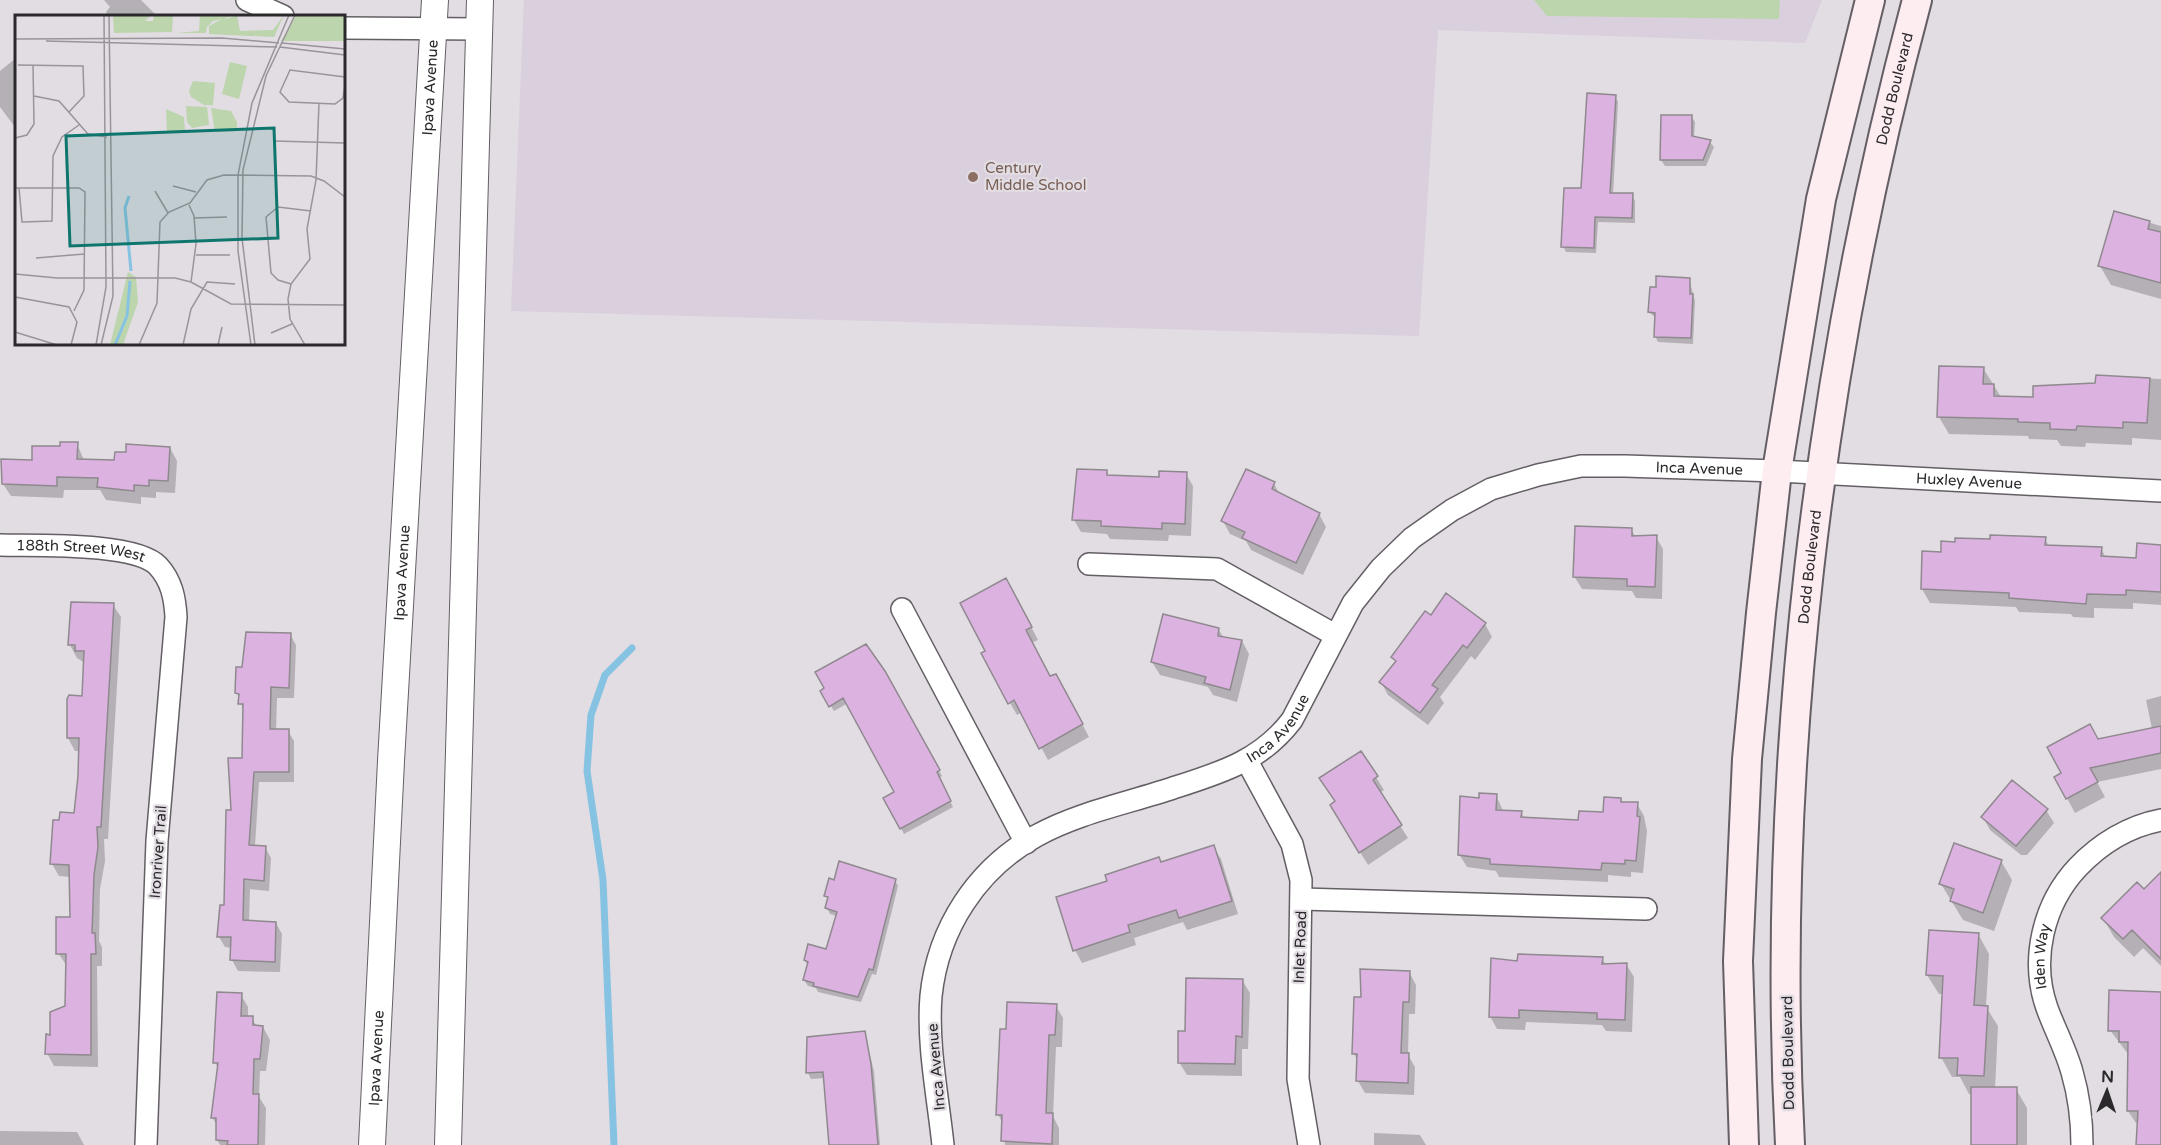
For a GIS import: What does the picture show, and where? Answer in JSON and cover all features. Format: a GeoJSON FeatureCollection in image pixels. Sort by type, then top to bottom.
{"type":"FeatureCollection","features":[{"type":"Feature","properties":{"kind":"main road"},"geometry":{"type":"LineString","coordinates":[[1744,1145],[1738,961],[1744,817],[1759,636],[1777,471],[1821,199],[1870,0]]}},
{"type":"Feature","properties":{"kind":"main road","name":"Dodd Boulevard"},"geometry":{"type":"LineString","coordinates":[[1790,1145],[1786,948],[1788,862],[1797,711],[1823,473],[1861,242],[1917,0]]}},
{"type":"Feature","properties":{"kind":"street"},"geometry":{"type":"LineString","coordinates":[[247,0],[281,15]]}},
{"type":"Feature","properties":{"kind":"street","name":"Ipava Avenue"},"geometry":{"type":"LineString","coordinates":[[372,1145],[390,785],[435,0]]}},
{"type":"Feature","properties":{"kind":"street"},"geometry":{"type":"LineString","coordinates":[[448,1145],[480,0]]}},
{"type":"Feature","properties":{"kind":"street"},"geometry":{"type":"LineString","coordinates":[[345,28],[479,29]]}},
{"type":"Feature","properties":{"kind":"street","name":"Inca Avenue"},"geometry":{"type":"LineString","coordinates":[[943,1145],[931,997],[937,963],[946,934],[963,902],[982,878],[1026,843],[1067,822],[1225,771],[1247,761],[1279,737],[1292,720],[1353,603],[1381,568],[1412,538],[1452,510],[1491,489],[1581,466],[1777,471]]}},
{"type":"Feature","properties":{"kind":"street","name":"Huxley Avenue"},"geometry":{"type":"LineString","coordinates":[[1777,471],[2161,491]]}},
{"type":"Feature","properties":{"kind":"street","name":"188th Street West"},"geometry":{"type":"LineString","coordinates":[[0,545],[115,549],[140,556],[158,565]]}},
{"type":"Feature","properties":{"kind":"street"},"geometry":{"type":"LineString","coordinates":[[1089,564],[1217,569],[1335,634]]}},
{"type":"Feature","properties":{"kind":"street","name":"Ironriver Trail"},"geometry":{"type":"LineString","coordinates":[[146,1145],[158,842],[176,617],[175,594],[158,565]]}},
{"type":"Feature","properties":{"kind":"street"},"geometry":{"type":"LineString","coordinates":[[902,609],[1026,843]]}},
{"type":"Feature","properties":{"kind":"street","name":"Inlet Road"},"geometry":{"type":"LineString","coordinates":[[1247,761],[1292,844],[1301,880],[1298,1062],[1309,1145]]}},
{"type":"Feature","properties":{"kind":"street","name":"Iden Way"},"geometry":{"type":"LineString","coordinates":[[2082,1145],[2078,1097],[2072,1072],[2042,990],[2040,965],[2042,939],[2052,906],[2061,888],[2087,858],[2120,835],[2161,820]]}},
{"type":"Feature","properties":{"kind":"street"},"geometry":{"type":"LineString","coordinates":[[1302,899],[1646,909]]}},
{"type":"Feature","properties":{"kind":"shaded area","name":"Century Middle School"},"geometry":{"type":"Polygon","coordinates":[[[524,0],[1822,0],[1805,43],[1438,30],[1419,336],[511,311],[524,0]]]}},
{"type":"Feature","properties":{"kind":"green space"},"geometry":{"type":"Polygon","coordinates":[[[1534,0],[1780,0],[1779,19],[1547,16],[1534,0]]]}},
{"type":"Feature","properties":{"kind":"building"},"geometry":{"type":"Polygon","coordinates":[[[1587,93],[1616,95],[1610,193],[1633,193],[1632,218],[1595,217],[1594,248],[1561,247],[1564,188],[1581,188],[1587,93]]]}},
{"type":"Feature","properties":{"kind":"building"},"geometry":{"type":"Polygon","coordinates":[[[1661,115],[1692,115],[1692,136],[1711,140],[1703,160],[1660,160],[1661,115]]]}},
{"type":"Feature","properties":{"kind":"building"},"geometry":{"type":"Polygon","coordinates":[[[2114,211],[2150,221],[2148,229],[2161,232],[2161,283],[2098,266],[2114,211]]]}},
{"type":"Feature","properties":{"kind":"building"},"geometry":{"type":"Polygon","coordinates":[[[1656,276],[1690,278],[1690,294],[1693,294],[1691,338],[1654,337],[1655,313],[1648,312],[1650,287],[1656,287],[1656,276]]]}},
{"type":"Feature","properties":{"kind":"building"},"geometry":{"type":"Polygon","coordinates":[[[1939,366],[1984,367],[1983,384],[1994,384],[1994,396],[2033,397],[2033,386],[2095,383],[2096,375],[2150,378],[2147,423],[2123,422],[2123,428],[2077,426],[2076,430],[2050,429],[2050,423],[2018,422],[2018,419],[1937,417],[1939,366]]]}},
{"type":"Feature","properties":{"kind":"building"},"geometry":{"type":"Polygon","coordinates":[[[60,442],[78,442],[77,459],[114,460],[115,452],[126,452],[126,444],[170,447],[168,481],[149,480],[149,486],[134,485],[134,491],[97,487],[98,478],[57,477],[57,486],[2,484],[1,459],[32,460],[32,446],[60,446],[60,442]]]}},
{"type":"Feature","properties":{"kind":"building"},"geometry":{"type":"Polygon","coordinates":[[[1077,469],[1107,470],[1107,475],[1159,477],[1159,471],[1187,472],[1185,524],[1162,523],[1162,529],[1101,526],[1101,521],[1072,520],[1077,469]]]}},
{"type":"Feature","properties":{"kind":"building"},"geometry":{"type":"Polygon","coordinates":[[[1246,469],[1275,482],[1272,489],[1320,513],[1296,563],[1242,538],[1245,532],[1221,521],[1246,469]]]}},
{"type":"Feature","properties":{"kind":"building"},"geometry":{"type":"Polygon","coordinates":[[[1575,526],[1632,528],[1632,536],[1657,535],[1655,587],[1627,586],[1627,579],[1573,577],[1575,526]]]}},
{"type":"Feature","properties":{"kind":"building"},"geometry":{"type":"Polygon","coordinates":[[[1990,535],[2046,537],[2045,545],[2102,547],[2101,556],[2136,558],[2137,543],[2161,545],[2161,592],[2126,590],[2126,595],[2087,594],[2086,604],[2009,598],[2009,593],[1921,589],[1922,551],[1941,552],[1941,541],[1955,542],[1955,538],[1990,539],[1990,535]]]}},
{"type":"Feature","properties":{"kind":"building"},"geometry":{"type":"Polygon","coordinates":[[[1006,578],[1032,627],[1026,630],[1050,676],[1056,674],[1083,724],[1039,749],[1014,700],[1008,704],[981,653],[985,651],[960,603],[1006,578]]]}},
{"type":"Feature","properties":{"kind":"building"},"geometry":{"type":"Polygon","coordinates":[[[1446,593],[1486,623],[1467,648],[1463,645],[1432,685],[1438,689],[1420,713],[1379,682],[1396,661],[1391,657],[1425,611],[1431,615],[1446,593]]]}},
{"type":"Feature","properties":{"kind":"building"},"geometry":{"type":"Polygon","coordinates":[[[71,602],[114,603],[101,827],[97,827],[98,847],[94,875],[92,933],[95,933],[96,954],[91,954],[91,1055],[45,1054],[46,1034],[50,1035],[50,1012],[65,1006],[66,954],[56,954],[56,917],[70,917],[69,865],[50,864],[53,820],[59,820],[60,812],[74,813],[78,776],[79,738],[67,738],[67,699],[69,695],[82,696],[84,651],[75,651],[75,645],[68,645],[71,602]]]}},
{"type":"Feature","properties":{"kind":"building"},"geometry":{"type":"Polygon","coordinates":[[[1163,614],[1219,628],[1218,636],[1242,640],[1230,690],[1204,683],[1206,677],[1151,662],[1163,614]]]}},
{"type":"Feature","properties":{"kind":"building"},"geometry":{"type":"Polygon","coordinates":[[[246,632],[291,633],[289,688],[271,687],[270,729],[289,729],[289,772],[254,772],[249,845],[266,846],[264,881],[244,879],[243,920],[276,922],[275,962],[230,960],[231,937],[217,937],[220,905],[224,905],[226,810],[231,810],[228,758],[242,758],[243,704],[238,704],[239,694],[235,693],[236,667],[242,667],[246,632]]]}},
{"type":"Feature","properties":{"kind":"building"},"geometry":{"type":"Polygon","coordinates":[[[866,644],[885,671],[940,770],[937,772],[951,801],[900,829],[883,798],[894,792],[843,698],[829,707],[820,691],[824,688],[815,672],[866,644]]]}},
{"type":"Feature","properties":{"kind":"building"},"geometry":{"type":"Polygon","coordinates":[[[2090,724],[2098,739],[2161,726],[2161,753],[2090,768],[2098,782],[2066,799],[2054,777],[2061,773],[2047,747],[2090,724]]]}},
{"type":"Feature","properties":{"kind":"building"},"geometry":{"type":"Polygon","coordinates":[[[1361,751],[1378,776],[1373,780],[1402,825],[1359,853],[1330,805],[1335,801],[1319,778],[1361,751]]]}},
{"type":"Feature","properties":{"kind":"building"},"geometry":{"type":"Polygon","coordinates":[[[2012,780],[2048,809],[2016,846],[1981,817],[2012,780]]]}},
{"type":"Feature","properties":{"kind":"building"},"geometry":{"type":"Polygon","coordinates":[[[1479,793],[1497,794],[1496,810],[1522,811],[1521,817],[1578,820],[1579,811],[1603,812],[1604,797],[1621,798],[1621,802],[1638,802],[1637,816],[1640,817],[1636,861],[1625,860],[1625,864],[1602,863],[1601,870],[1490,864],[1490,859],[1458,855],[1460,796],[1479,798],[1479,793]]]}},
{"type":"Feature","properties":{"kind":"building"},"geometry":{"type":"Polygon","coordinates":[[[1954,843],[2002,860],[1983,913],[1950,901],[1954,889],[1939,884],[1954,843]]]}},
{"type":"Feature","properties":{"kind":"building"},"geometry":{"type":"Polygon","coordinates":[[[1214,845],[1232,901],[1179,918],[1176,910],[1128,925],[1130,932],[1073,951],[1056,897],[1107,881],[1105,875],[1159,857],[1161,862],[1214,845]]]}},
{"type":"Feature","properties":{"kind":"building"},"geometry":{"type":"Polygon","coordinates":[[[839,861],[896,879],[873,970],[869,969],[858,997],[813,986],[814,983],[803,980],[808,962],[804,960],[808,944],[826,949],[837,912],[825,908],[828,897],[824,896],[829,878],[834,880],[839,861]]]}},
{"type":"Feature","properties":{"kind":"building"},"geometry":{"type":"Polygon","coordinates":[[[2161,872],[2161,959],[2132,930],[2123,939],[2101,918],[2137,882],[2144,889],[2161,872]]]}},
{"type":"Feature","properties":{"kind":"building"},"geometry":{"type":"Polygon","coordinates":[[[1929,930],[1979,933],[1974,1005],[1988,1006],[1984,1076],[1957,1075],[1958,1058],[1939,1058],[1943,976],[1926,975],[1929,930]]]}},
{"type":"Feature","properties":{"kind":"building"},"geometry":{"type":"Polygon","coordinates":[[[1518,954],[1603,957],[1602,964],[1627,963],[1625,1020],[1597,1019],[1597,1013],[1519,1010],[1519,1018],[1489,1017],[1491,958],[1517,961],[1518,954]]]}},
{"type":"Feature","properties":{"kind":"building"},"geometry":{"type":"Polygon","coordinates":[[[1360,969],[1410,971],[1409,1002],[1403,1002],[1401,1053],[1409,1053],[1408,1083],[1356,1081],[1357,1054],[1352,1054],[1354,997],[1361,997],[1360,969]]]}},
{"type":"Feature","properties":{"kind":"building"},"geometry":{"type":"Polygon","coordinates":[[[1186,978],[1243,979],[1242,1037],[1236,1036],[1235,1064],[1178,1063],[1178,1031],[1185,1031],[1186,978]]]}},
{"type":"Feature","properties":{"kind":"building"},"geometry":{"type":"Polygon","coordinates":[[[2109,990],[2161,992],[2161,1145],[2136,1145],[2138,1111],[2127,1111],[2128,1042],[2119,1042],[2119,1031],[2108,1031],[2109,990]]]}},
{"type":"Feature","properties":{"kind":"building"},"geometry":{"type":"Polygon","coordinates":[[[217,992],[242,993],[241,1016],[253,1016],[253,1025],[263,1026],[260,1059],[254,1059],[253,1094],[259,1094],[258,1145],[227,1145],[228,1141],[216,1140],[216,1118],[211,1118],[218,1063],[213,1063],[217,992]]]}},
{"type":"Feature","properties":{"kind":"building"},"geometry":{"type":"Polygon","coordinates":[[[1007,1002],[1057,1004],[1055,1035],[1049,1035],[1046,1113],[1053,1113],[1052,1144],[1001,1141],[1002,1115],[996,1115],[1000,1029],[1006,1029],[1007,1002]]]}},
{"type":"Feature","properties":{"kind":"building"},"geometry":{"type":"Polygon","coordinates":[[[865,1031],[871,1064],[878,1145],[829,1145],[823,1072],[806,1073],[807,1037],[865,1031]]]}},
{"type":"Feature","properties":{"kind":"building"},"geometry":{"type":"Polygon","coordinates":[[[1971,1087],[2017,1087],[2017,1145],[1971,1145],[1971,1087]]]}},
{"type":"Feature","properties":{"kind":"waterway"},"geometry":{"type":"LineString","coordinates":[[614,1145],[603,880],[587,771],[591,715],[605,675],[632,648]]}},
{"type":"Feature","properties":{"kind":"place","name":"Century Middle School"},"geometry":{"type":"Point","coordinates":[973,177]}}]}
